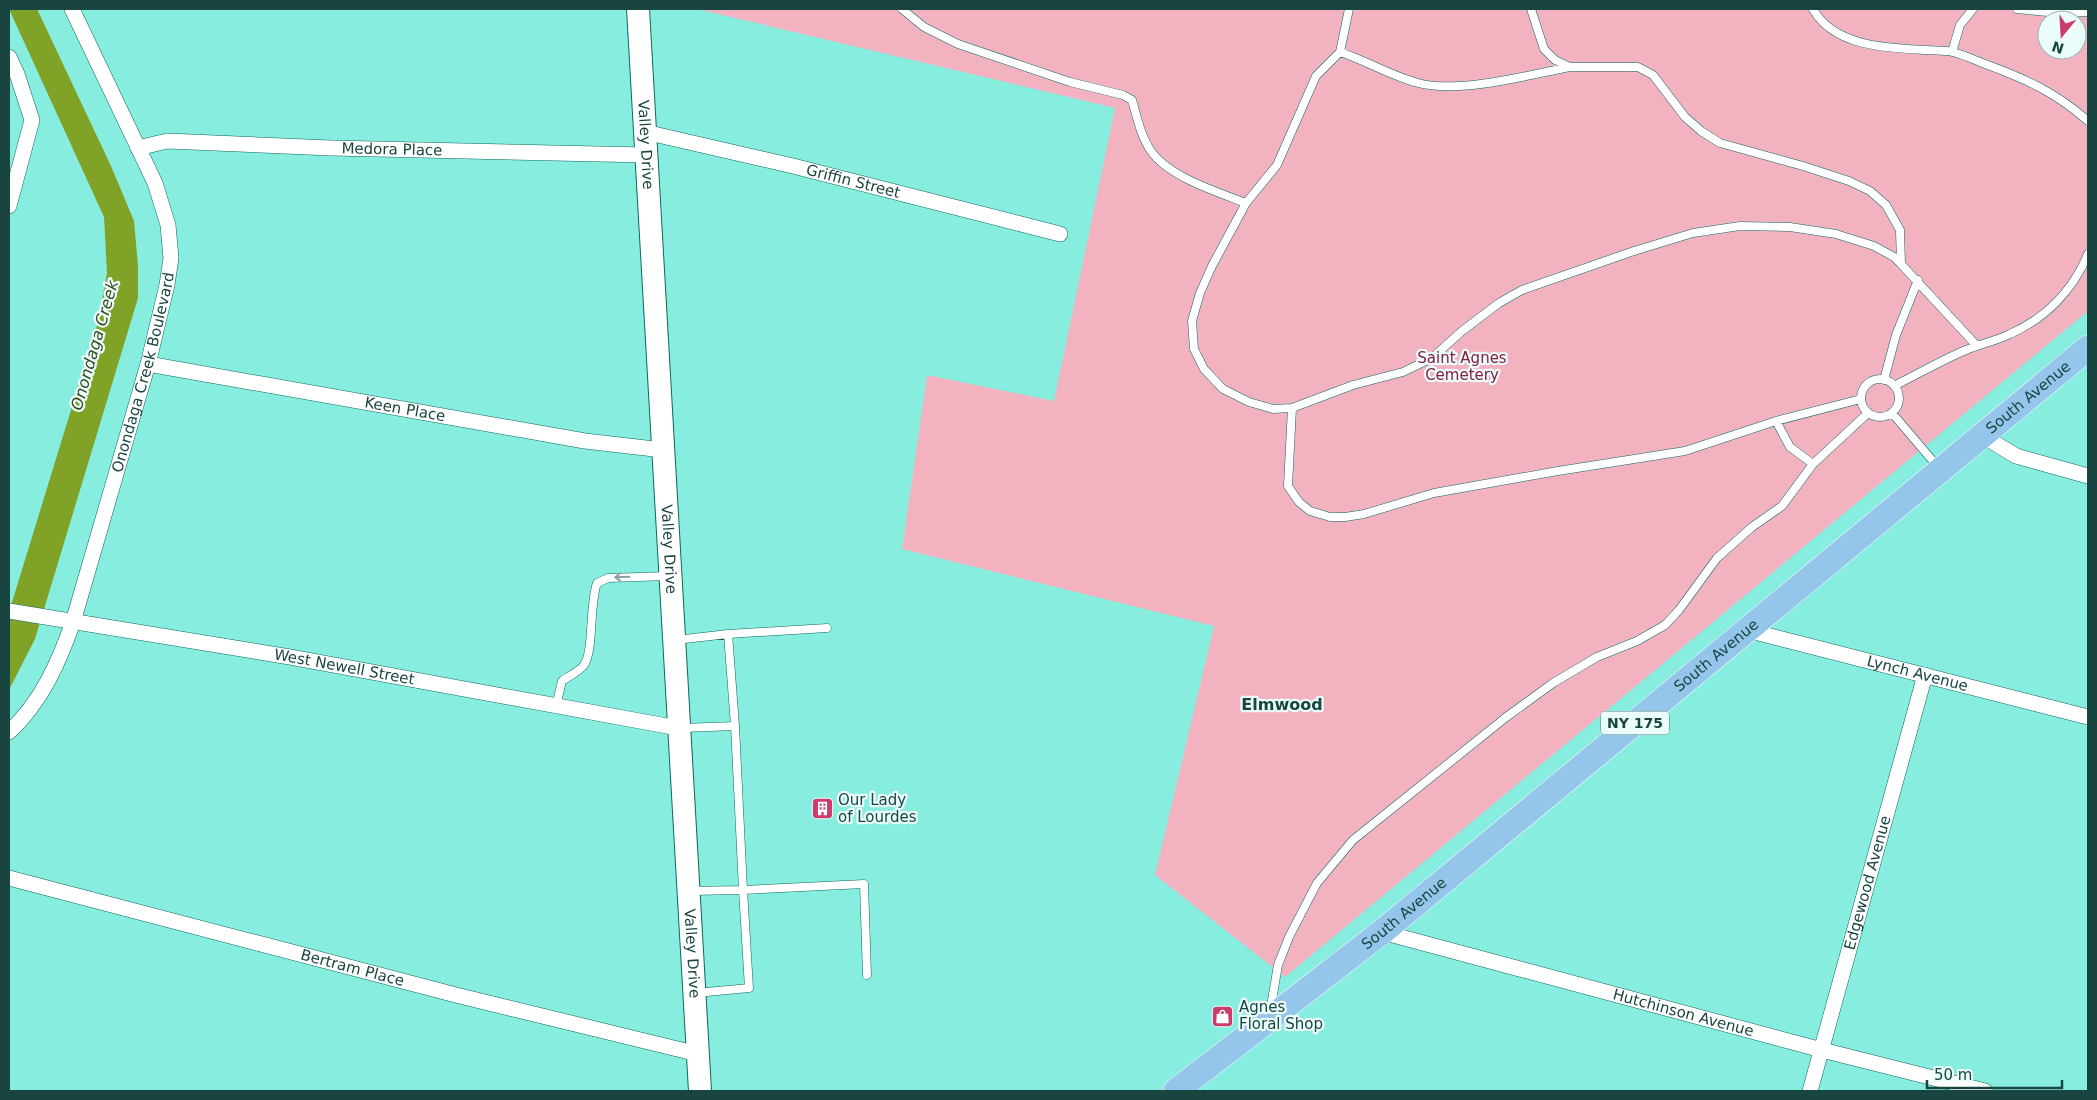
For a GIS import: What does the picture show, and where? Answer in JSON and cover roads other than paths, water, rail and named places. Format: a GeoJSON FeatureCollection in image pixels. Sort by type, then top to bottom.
{"type":"FeatureCollection","features":[{"type":"Feature","properties":{"kind":"main road","name":"Valley Drive"},"geometry":{"type":"LineString","coordinates":[[638,9],[700,1091]]}},
{"type":"Feature","properties":{"kind":"main road","name":"South Avenue"},"geometry":{"type":"LineString","coordinates":[[1176,1091],[1382,932],[2088,348]]}},
{"type":"Feature","properties":{"kind":"street","name":"Onondaga Creek Boulevard"},"geometry":{"type":"LineString","coordinates":[[9,732],[45,687],[62,654],[73,622],[148,364],[167,285],[171,258],[168,225],[155,183],[72,9]]}},
{"type":"Feature","properties":{"kind":"street"},"geometry":{"type":"LineString","coordinates":[[9,57],[17,74],[32,120],[9,206]]}},
{"type":"Feature","properties":{"kind":"street","name":"Griffin Street"},"geometry":{"type":"LineString","coordinates":[[645,132],[794,166],[1060,234]]}},
{"type":"Feature","properties":{"kind":"street","name":"Medora Place"},"geometry":{"type":"LineString","coordinates":[[138,148],[167,141],[331,148],[646,155]]}},
{"type":"Feature","properties":{"kind":"street","name":"Keen Place"},"geometry":{"type":"LineString","coordinates":[[148,364],[585,441],[663,450]]}},
{"type":"Feature","properties":{"kind":"street"},"geometry":{"type":"LineString","coordinates":[[1983,436],[2016,456],[2088,476]]}},
{"type":"Feature","properties":{"kind":"street","name":"West Newell Street"},"geometry":{"type":"LineString","coordinates":[[9,611],[300,659],[678,728]]}},
{"type":"Feature","properties":{"kind":"street","name":"Lynch Avenue"},"geometry":{"type":"LineString","coordinates":[[1747,630],[2088,717]]}},
{"type":"Feature","properties":{"kind":"street","name":"Edgewood Avenue"},"geometry":{"type":"LineString","coordinates":[[1810,1091],[1925,675]]}},
{"type":"Feature","properties":{"kind":"street","name":"Bertram Place"},"geometry":{"type":"LineString","coordinates":[[9,878],[456,995],[698,1054]]}},
{"type":"Feature","properties":{"kind":"street","name":"Hutchinson Avenue"},"geometry":{"type":"LineString","coordinates":[[1382,932],[1822,1050],[1985,1091]]}},
{"type":"Feature","properties":{"kind":"lane"},"geometry":{"type":"LineString","coordinates":[[902,9],[924,27],[958,44],[1020,66],[1132,100],[1143,135],[1152,152],[1173,171],[1193,182],[1246,203]]}},
{"type":"Feature","properties":{"kind":"lane"},"geometry":{"type":"LineString","coordinates":[[1349,9],[1340,52],[1316,76],[1277,165],[1246,203],[1200,293],[1192,322],[1194,349],[1204,369],[1223,388],[1248,402],[1273,409],[1292,408],[1353,385],[1403,372],[1432,358],[1462,331],[1499,303],[1522,290],[1634,251],[1693,233],[1740,226],[1790,227],[1836,234],[1874,246],[1894,257],[1918,280],[1977,346]]}},
{"type":"Feature","properties":{"kind":"lane"},"geometry":{"type":"LineString","coordinates":[[1531,9],[1544,49],[1555,60],[1570,67]]}},
{"type":"Feature","properties":{"kind":"lane"},"geometry":{"type":"LineString","coordinates":[[1812,9],[1832,30],[1868,45],[1952,52],[2013,74],[2044,88],[2069,104],[2088,121]]}},
{"type":"Feature","properties":{"kind":"lane"},"geometry":{"type":"LineString","coordinates":[[1952,52],[1960,26],[1973,9]]}},
{"type":"Feature","properties":{"kind":"lane"},"geometry":{"type":"LineString","coordinates":[[2017,9],[2058,13],[2088,12]]}},
{"type":"Feature","properties":{"kind":"lane"},"geometry":{"type":"LineString","coordinates":[[1340,52],[1365,60],[1396,77],[1436,86],[1462,86],[1570,67],[1638,67],[1653,75],[1685,117],[1700,131],[1720,143],[1803,166],[1850,181],[1870,190],[1886,205],[1900,230],[1901,264]]}},
{"type":"Feature","properties":{"kind":"lane"},"geometry":{"type":"LineString","coordinates":[[1894,386],[1977,346],[2010,334],[2043,314],[2066,293],[2082,269],[2088,254]]}},
{"type":"Feature","properties":{"kind":"lane"},"geometry":{"type":"LineString","coordinates":[[1884,380],[1896,335],[1918,280]]}},
{"type":"Feature","properties":{"kind":"lane"},"geometry":{"type":"LineString","coordinates":[[1878,379],[1884,380],[1894,386],[1899,396],[1898,403],[1892,413],[1880,417],[1868,413],[1863,408],[1861,399],[1863,389],[1867,384],[1878,379]]}},
{"type":"Feature","properties":{"kind":"lane"},"geometry":{"type":"LineString","coordinates":[[1292,408],[1288,486],[1298,502],[1310,511],[1330,517],[1345,518],[1434,493],[1685,451],[1776,421],[1861,399]]}},
{"type":"Feature","properties":{"kind":"lane"},"geometry":{"type":"LineString","coordinates":[[1268,1020],[1278,965],[1289,937],[1317,882],[1353,840],[1500,722],[1554,683],[1597,657],[1637,641],[1665,625],[1717,558],[1752,526],[1782,506],[1813,464],[1868,413]]}},
{"type":"Feature","properties":{"kind":"lane"},"geometry":{"type":"LineString","coordinates":[[1892,413],[1941,470]]}},
{"type":"Feature","properties":{"kind":"lane"},"geometry":{"type":"LineString","coordinates":[[1776,421],[1790,447],[1813,464]]}},
{"type":"Feature","properties":{"kind":"lane"},"geometry":{"type":"LineString","coordinates":[[556,706],[562,681],[583,667],[589,657],[591,616],[597,583],[608,578],[670,576]]}},
{"type":"Feature","properties":{"kind":"lane"},"geometry":{"type":"LineString","coordinates":[[674,640],[728,634],[827,628]]}},
{"type":"Feature","properties":{"kind":"lane"},"geometry":{"type":"LineString","coordinates":[[694,993],[750,988],[742,890],[735,726],[728,634]]}},
{"type":"Feature","properties":{"kind":"lane"},"geometry":{"type":"LineString","coordinates":[[678,728],[735,726]]}},
{"type":"Feature","properties":{"kind":"lane"},"geometry":{"type":"LineString","coordinates":[[688,892],[864,884],[868,975]]}},
{"type":"Feature","properties":{"kind":"water","name":"Onondaga Creek"},"geometry":{"type":"Polygon","coordinates":[[[9,9],[37,9],[111,166],[134,221],[138,266],[138,298],[35,639],[9,690],[9,612],[98,322],[107,273],[104,217],[9,9]]]}},
{"type":"Feature","properties":{"kind":"place","name":"Our Lady of Lourdes"},"geometry":{"type":"Point","coordinates":[822,809]}},
{"type":"Feature","properties":{"kind":"place","name":"Agnes Floral Shop"},"geometry":{"type":"Point","coordinates":[1223,1016]}},
{"type":"Feature","properties":{"kind":"district","name":"Elmwood"},"geometry":{"type":"Point","coordinates":[1282,704]}},
{"type":"Feature","properties":{"kind":"park label","name":"Saint Agnes Cemetery"},"geometry":{"type":"Point","coordinates":[1462,366]}}]}
